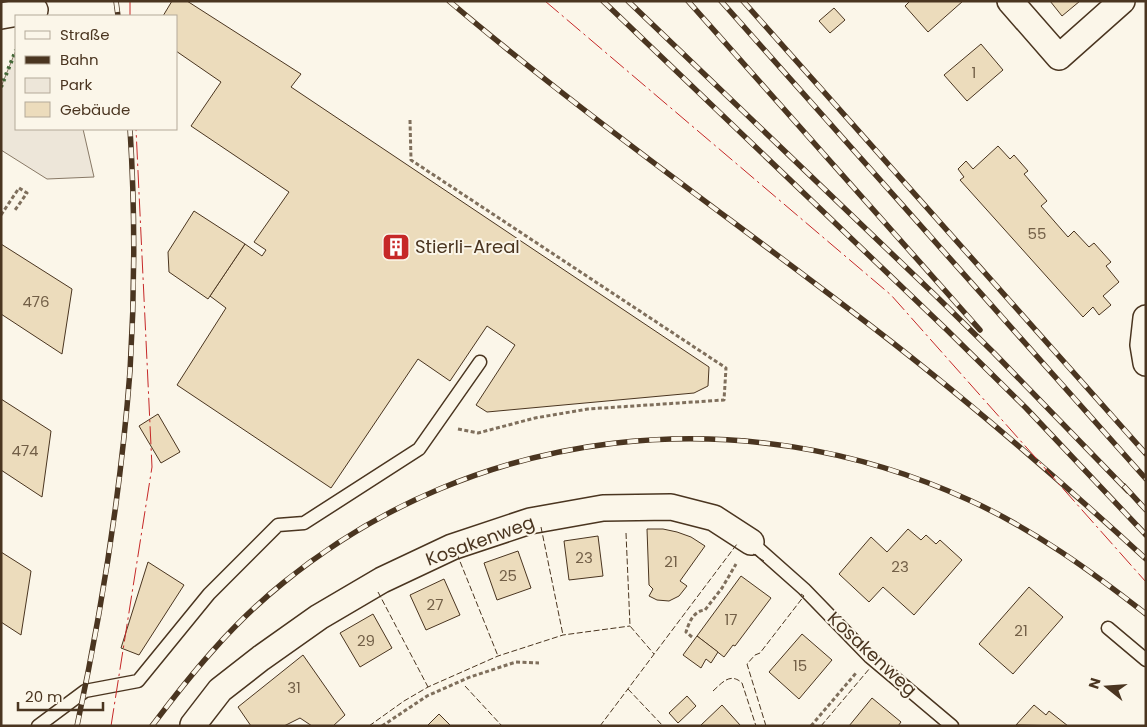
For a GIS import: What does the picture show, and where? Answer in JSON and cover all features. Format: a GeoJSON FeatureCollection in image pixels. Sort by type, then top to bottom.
{"type":"FeatureCollection","features":[{"type":"Feature","properties":{"kind":"street"},"geometry":{"type":"LineString","coordinates":[[1010,1],[1059,57],[1122,1]]}},
{"type":"Feature","properties":{"kind":"street"},"geometry":{"type":"LineString","coordinates":[[1,16],[34,10]]}},
{"type":"Feature","properties":{"kind":"street"},"geometry":{"type":"LineString","coordinates":[[1146,318],[1143,345],[1146,363]]}},
{"type":"Feature","properties":{"kind":"street","name":"Kosakenweg"},"geometry":{"type":"LineString","coordinates":[[195,726],[193,724],[220,690],[261,658],[320,617],[382,580],[452,547],[530,521],[603,508],[671,507],[714,518],[751,542]]}},
{"type":"Feature","properties":{"kind":"lane"},"geometry":{"type":"LineString","coordinates":[[38,726],[85,691],[138,681],[209,594],[278,526],[304,524],[419,449],[480,362]]}},
{"type":"Feature","properties":{"kind":"lane","name":"Kosakenweg"},"geometry":{"type":"LineString","coordinates":[[751,542],[804,589],[870,657],[952,726]]}},
{"type":"Feature","properties":{"kind":"lane"},"geometry":{"type":"LineString","coordinates":[[1108,628],[1146,660]]}},
{"type":"Feature","properties":{"kind":"path"},"geometry":{"type":"LineString","coordinates":[[410,120],[411,160],[726,368],[724,400],[588,409],[534,418],[478,434],[436,424]]}},
{"type":"Feature","properties":{"kind":"path"},"geometry":{"type":"LineString","coordinates":[[1,215],[19,188],[27,193],[15,210]]}},
{"type":"Feature","properties":{"kind":"path"},"geometry":{"type":"LineString","coordinates":[[692,636],[686,632],[692,618],[696,612],[705,610],[722,588],[737,562]]}},
{"type":"Feature","properties":{"kind":"path"},"geometry":{"type":"LineString","coordinates":[[811,726],[870,657]]}},
{"type":"Feature","properties":{"kind":"path"},"geometry":{"type":"LineString","coordinates":[[382,726],[427,696],[470,676],[516,662],[539,662]]}},
{"type":"Feature","properties":{"kind":"green space"},"geometry":{"type":"Polygon","coordinates":[[[15,52],[15,130],[83,130],[94,177],[47,179],[1,150],[1,87],[15,52]]]}},
{"type":"Feature","properties":{"kind":"building","name":"Stierli-Areal"},"geometry":{"type":"Polygon","coordinates":[[[172,1],[187,1],[301,74],[291,87],[709,367],[708,386],[694,393],[487,412],[476,405],[515,345],[487,326],[450,381],[418,359],[331,488],[177,385],[226,308],[210,296],[245,244],[262,256],[266,250],[254,242],[289,192],[191,126],[221,82],[178,52],[178,15],[164,15],[172,1]]]}},
{"type":"Feature","properties":{"kind":"building"},"geometry":{"type":"Polygon","coordinates":[[[910,1],[963,1],[928,32],[905,6],[910,1]]]}},
{"type":"Feature","properties":{"kind":"building"},"geometry":{"type":"Polygon","coordinates":[[[1050,1],[1080,1],[1062,16],[1050,1]]]}},
{"type":"Feature","properties":{"kind":"building"},"geometry":{"type":"Polygon","coordinates":[[[834,8],[845,20],[830,33],[819,21],[834,8]]]}},
{"type":"Feature","properties":{"kind":"building"},"geometry":{"type":"Polygon","coordinates":[[[981,44],[1003,70],[967,101],[944,75],[981,44]]]}},
{"type":"Feature","properties":{"kind":"building"},"geometry":{"type":"Polygon","coordinates":[[[998,146],[1010,159],[1014,155],[1028,171],[1024,174],[1047,201],[1041,206],[1068,237],[1074,231],[1089,247],[1094,243],[1111,262],[1106,266],[1119,282],[1103,296],[1111,305],[1099,315],[1093,307],[1083,317],[960,180],[964,177],[958,169],[966,161],[973,169],[998,146]]]}},
{"type":"Feature","properties":{"kind":"building"},"geometry":{"type":"Polygon","coordinates":[[[194,211],[245,244],[208,299],[169,272],[168,252],[194,211]]]}},
{"type":"Feature","properties":{"kind":"building"},"geometry":{"type":"Polygon","coordinates":[[[1,244],[72,289],[62,354],[1,314],[1,244]]]}},
{"type":"Feature","properties":{"kind":"building"},"geometry":{"type":"Polygon","coordinates":[[[1,399],[51,431],[42,497],[1,470],[1,399]]]}},
{"type":"Feature","properties":{"kind":"building"},"geometry":{"type":"Polygon","coordinates":[[[158,414],[180,452],[161,463],[139,426],[158,414]]]}},
{"type":"Feature","properties":{"kind":"building"},"geometry":{"type":"Polygon","coordinates":[[[647,529],[663,529],[677,532],[691,537],[705,546],[680,581],[687,586],[679,596],[669,601],[657,600],[649,596],[653,589],[649,585],[647,529]]]}},
{"type":"Feature","properties":{"kind":"building"},"geometry":{"type":"Polygon","coordinates":[[[908,529],[921,540],[926,535],[936,544],[940,540],[962,560],[914,615],[883,587],[869,602],[839,574],[871,537],[887,552],[908,529]]]}},
{"type":"Feature","properties":{"kind":"building"},"geometry":{"type":"Polygon","coordinates":[[[598,536],[603,576],[569,580],[564,541],[598,536]]]}},
{"type":"Feature","properties":{"kind":"building"},"geometry":{"type":"Polygon","coordinates":[[[518,551],[531,588],[497,600],[484,563],[518,551]]]}},
{"type":"Feature","properties":{"kind":"building"},"geometry":{"type":"Polygon","coordinates":[[[1,552],[31,571],[21,635],[1,622],[1,552]]]}},
{"type":"Feature","properties":{"kind":"building"},"geometry":{"type":"Polygon","coordinates":[[[148,562],[184,585],[139,655],[121,648],[148,562]]]}},
{"type":"Feature","properties":{"kind":"building"},"geometry":{"type":"Polygon","coordinates":[[[741,576],[771,598],[735,646],[733,645],[724,657],[697,636],[741,576]]]}},
{"type":"Feature","properties":{"kind":"building"},"geometry":{"type":"Polygon","coordinates":[[[444,579],[460,615],[426,630],[410,595],[444,579]]]}},
{"type":"Feature","properties":{"kind":"building"},"geometry":{"type":"Polygon","coordinates":[[[1029,587],[1063,617],[1013,674],[979,644],[1029,587]]]}},
{"type":"Feature","properties":{"kind":"building"},"geometry":{"type":"Polygon","coordinates":[[[373,614],[392,648],[360,667],[340,633],[373,614]]]}},
{"type":"Feature","properties":{"kind":"building"},"geometry":{"type":"Polygon","coordinates":[[[802,634],[832,660],[799,699],[769,672],[802,634]]]}},
{"type":"Feature","properties":{"kind":"building"},"geometry":{"type":"Polygon","coordinates":[[[697,636],[718,652],[711,663],[706,659],[701,668],[683,655],[697,636]]]}},
{"type":"Feature","properties":{"kind":"building"},"geometry":{"type":"Polygon","coordinates":[[[303,655],[345,715],[333,726],[312,726],[300,718],[284,726],[251,726],[238,707],[303,655]]]}},
{"type":"Feature","properties":{"kind":"building"},"geometry":{"type":"Polygon","coordinates":[[[687,696],[696,706],[678,723],[669,713],[687,696]]]}},
{"type":"Feature","properties":{"kind":"building"},"geometry":{"type":"Polygon","coordinates":[[[872,698],[901,722],[898,726],[849,726],[872,698]]]}},
{"type":"Feature","properties":{"kind":"building"},"geometry":{"type":"Polygon","coordinates":[[[722,705],[739,726],[700,726],[722,705]]]}},
{"type":"Feature","properties":{"kind":"building"},"geometry":{"type":"Polygon","coordinates":[[[1034,705],[1046,715],[1049,711],[1068,726],[1016,725],[1034,705]]]}},
{"type":"Feature","properties":{"kind":"building"},"geometry":{"type":"Polygon","coordinates":[[[439,714],[451,726],[427,726],[439,714]]]}},
{"type":"Feature","properties":{"kind":"railway"},"geometry":{"type":"LineString","coordinates":[[116,1],[118,15]]}},
{"type":"Feature","properties":{"kind":"railway"},"geometry":{"type":"LineString","coordinates":[[449,1],[599,121],[854,313],[929,372],[1075,495],[1146,559]]}},
{"type":"Feature","properties":{"kind":"railway"},"geometry":{"type":"LineString","coordinates":[[603,1],[948,331],[1026,408],[1146,535]]}},
{"type":"Feature","properties":{"kind":"railway"},"geometry":{"type":"LineString","coordinates":[[628,1],[936,296],[1128,491]]}},
{"type":"Feature","properties":{"kind":"railway"},"geometry":{"type":"LineString","coordinates":[[688,1],[980,330]]}},
{"type":"Feature","properties":{"kind":"railway"},"geometry":{"type":"LineString","coordinates":[[721,1],[1146,479]]}},
{"type":"Feature","properties":{"kind":"railway"},"geometry":{"type":"LineString","coordinates":[[743,1],[1146,454]]}},
{"type":"Feature","properties":{"kind":"railway"},"geometry":{"type":"LineString","coordinates":[[77,726],[95,638],[110,549],[126,416],[132,341],[134,280],[134,219],[130,130]]}},
{"type":"Feature","properties":{"kind":"railway"},"geometry":{"type":"LineString","coordinates":[[152,726],[213,650],[246,615],[283,583],[359,530],[440,489],[525,460],[614,443],[703,439],[793,447],[882,467],[993,511],[1039,537],[1146,614]]}},
{"type":"Feature","properties":{"kind":"railway"},"geometry":{"type":"LineString","coordinates":[[1124,486],[1146,510]]}},
{"type":"Feature","properties":{"kind":"hedge"},"geometry":{"type":"LineString","coordinates":[[1,87],[15,52]]}},
{"type":"Feature","properties":{"kind":"fence"},"geometry":{"type":"LineString","coordinates":[[541,527],[563,635]]}},
{"type":"Feature","properties":{"kind":"fence"},"geometry":{"type":"LineString","coordinates":[[626,533],[630,626],[654,654]]}},
{"type":"Feature","properties":{"kind":"fence"},"geometry":{"type":"LineString","coordinates":[[600,726],[737,544]]}},
{"type":"Feature","properties":{"kind":"fence"},"geometry":{"type":"LineString","coordinates":[[457,554],[498,656]]}},
{"type":"Feature","properties":{"kind":"fence"},"geometry":{"type":"LineString","coordinates":[[753,554],[764,561]]}},
{"type":"Feature","properties":{"kind":"fence"},"geometry":{"type":"LineString","coordinates":[[378,592],[428,687]]}},
{"type":"Feature","properties":{"kind":"fence"},"geometry":{"type":"LineString","coordinates":[[766,726],[747,664],[755,655],[760,653],[804,596],[801,594]]}},
{"type":"Feature","properties":{"kind":"fence"},"geometry":{"type":"LineString","coordinates":[[369,726],[404,701],[428,687],[498,656],[563,635],[630,626]]}},
{"type":"Feature","properties":{"kind":"fence"},"geometry":{"type":"LineString","coordinates":[[821,726],[870,668]]}},
{"type":"Feature","properties":{"kind":"fence"},"geometry":{"type":"LineString","coordinates":[[713,691],[726,680],[734,678],[742,683],[756,726]]}},
{"type":"Feature","properties":{"kind":"fence"},"geometry":{"type":"LineString","coordinates":[[465,686],[502,726]]}},
{"type":"Feature","properties":{"kind":"fence"},"geometry":{"type":"LineString","coordinates":[[628,689],[663,726]]}},
{"type":"Feature","properties":{"kind":"power"},"geometry":{"type":"LineString","coordinates":[[130,1],[130,15]]}},
{"type":"Feature","properties":{"kind":"power"},"geometry":{"type":"LineString","coordinates":[[545,1],[891,295],[1146,582]]}},
{"type":"Feature","properties":{"kind":"power"},"geometry":{"type":"LineString","coordinates":[[111,726],[152,467],[136,130]]}},
{"type":"Feature","properties":{"kind":"place","name":"Stierli-Areal"},"geometry":{"type":"Point","coordinates":[396,247]}}]}
